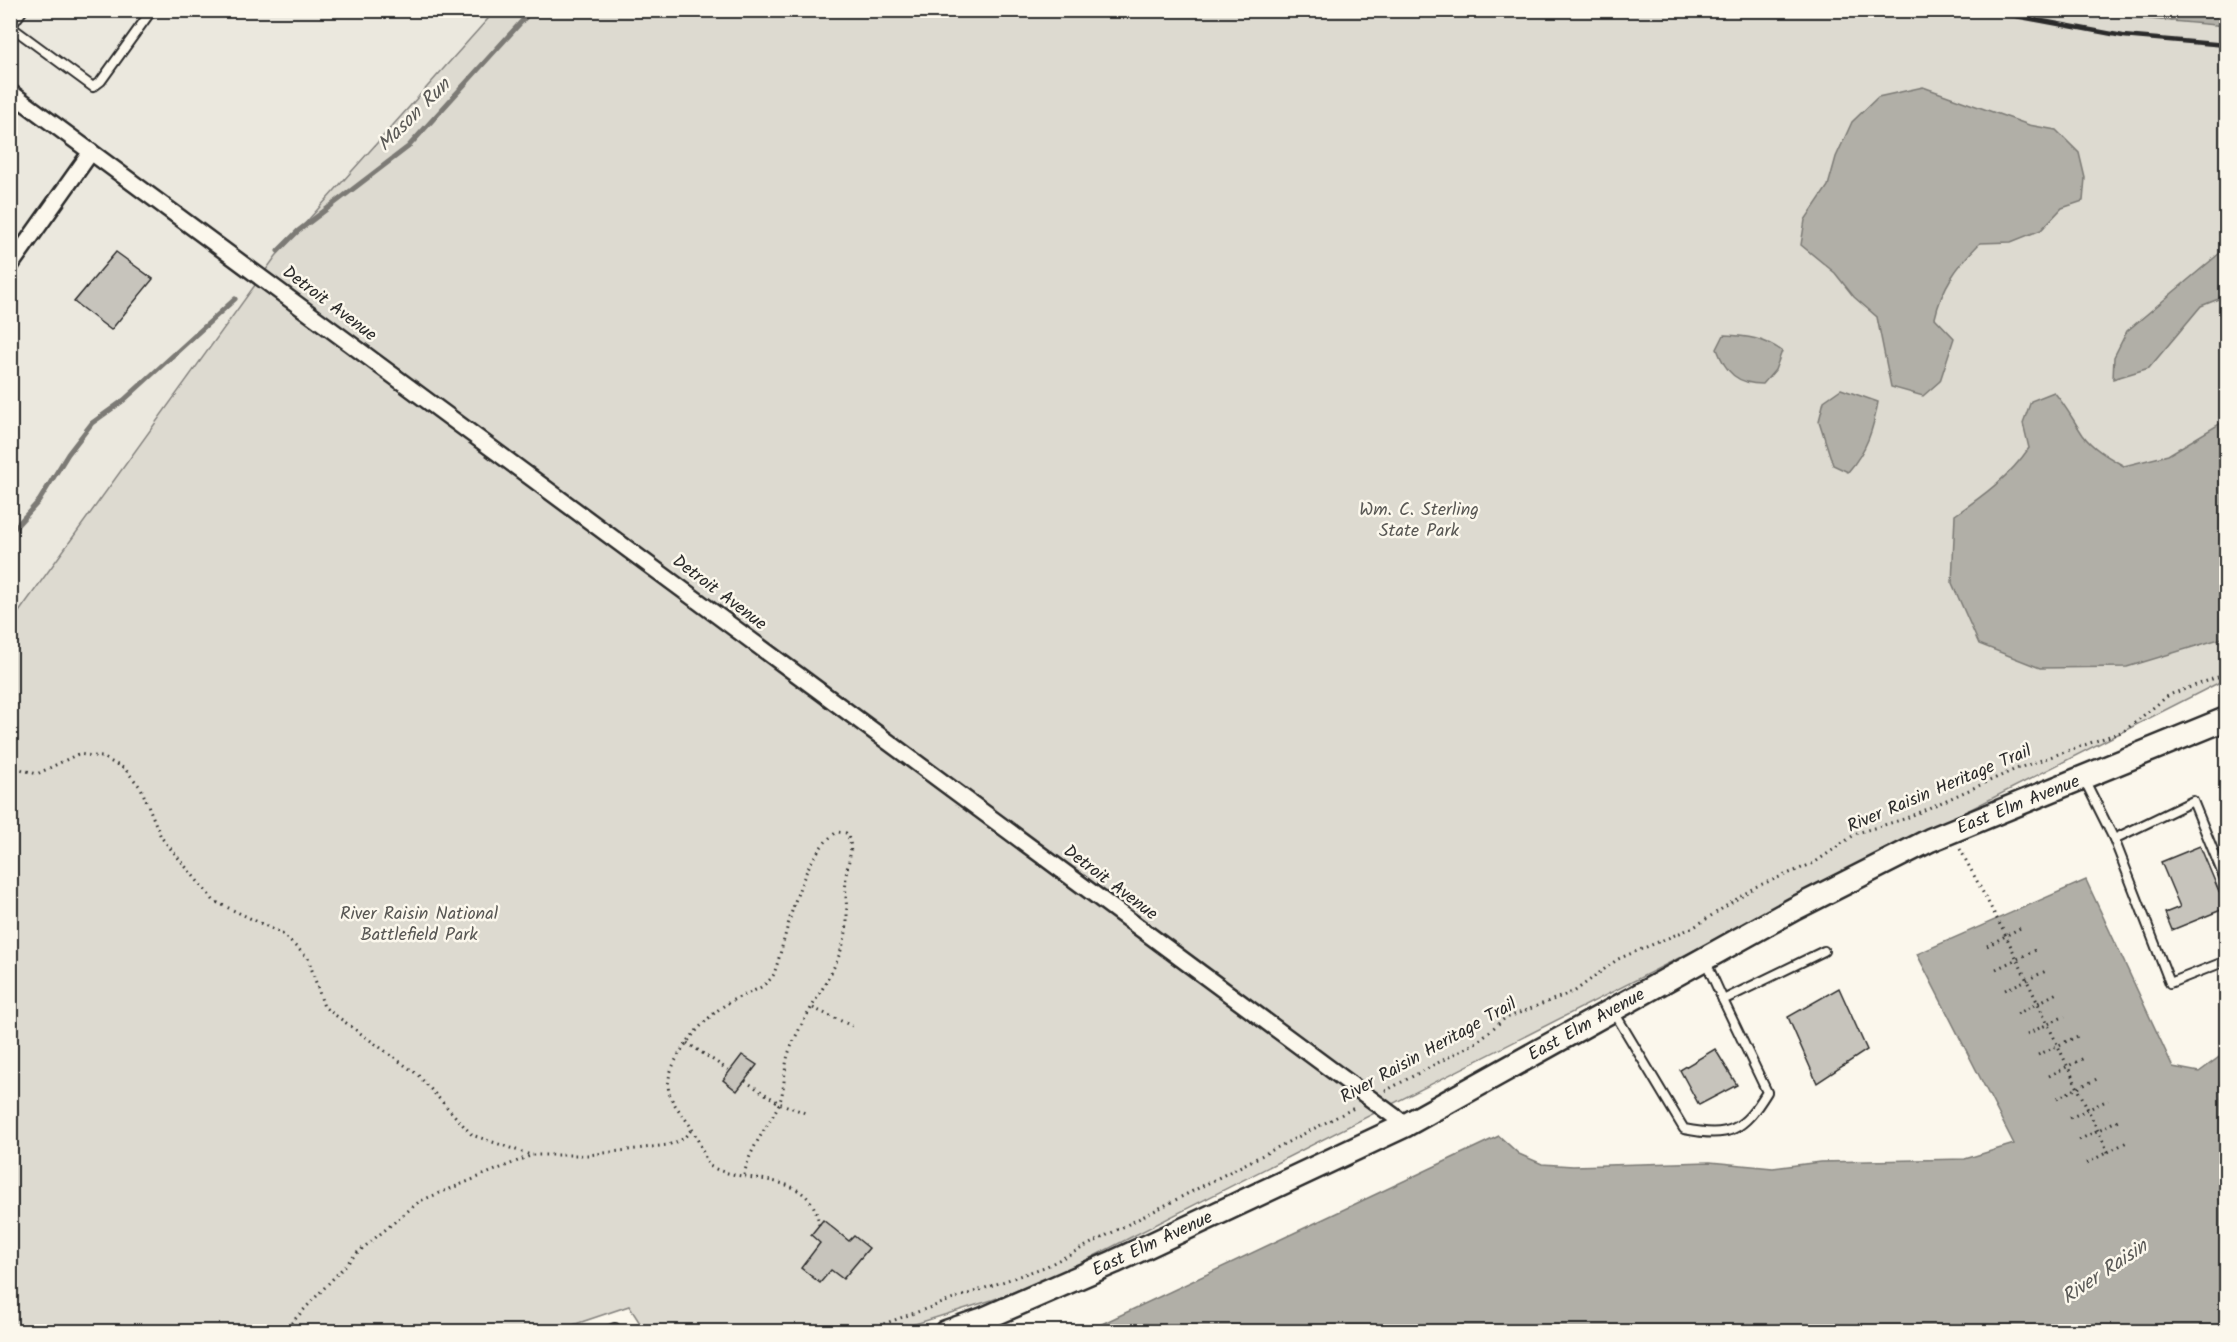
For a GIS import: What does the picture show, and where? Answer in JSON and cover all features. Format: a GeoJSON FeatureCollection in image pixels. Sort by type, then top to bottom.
{"type":"FeatureCollection","features":[{"type":"Feature","properties":{"kind":"main road","name":"East Elm Avenue"},"geometry":{"type":"LineString","coordinates":[[946,1332],[981,1320],[1114,1262],[1406,1125],[1704,958],[1851,880],[1953,831],[2226,719]]}},
{"type":"Feature","properties":{"kind":"street","name":"Detroit Avenue"},"geometry":{"type":"LineString","coordinates":[[10,92],[1406,1125]]}},
{"type":"Feature","properties":{"kind":"street"},"geometry":{"type":"LineString","coordinates":[[10,266],[91,152]]}},
{"type":"Feature","properties":{"kind":"lane"},"geometry":{"type":"LineString","coordinates":[[23,10],[11,27],[93,87],[101,81],[152,10]]}},
{"type":"Feature","properties":{"kind":"lane"},"geometry":{"type":"LineString","coordinates":[[2084,777],[2114,839],[2170,983],[2226,961]]}},
{"type":"Feature","properties":{"kind":"lane"},"geometry":{"type":"LineString","coordinates":[[2114,839],[2193,801],[2226,882]]}},
{"type":"Feature","properties":{"kind":"lane"},"geometry":{"type":"LineString","coordinates":[[1723,1000],[1824,951]]}},
{"type":"Feature","properties":{"kind":"lane"},"geometry":{"type":"LineString","coordinates":[[1612,1010],[1684,1129],[1706,1133],[1736,1130],[1752,1117],[1767,1092],[1704,958]]}},
{"type":"Feature","properties":{"kind":"lane"},"geometry":{"type":"LineString","coordinates":[[604,1332],[615,1328]]}},
{"type":"Feature","properties":{"kind":"path","name":"River Raisin Heritage Trail"},"geometry":{"type":"LineString","coordinates":[[861,1332],[1047,1266],[1289,1143],[1477,1042],[1504,1019],[1575,991],[1618,959],[1694,927],[1755,887],[1814,863],[1857,833],[1904,819],[2016,769],[2124,731],[2169,695],[2226,674]]}},
{"type":"Feature","properties":{"kind":"path"},"geometry":{"type":"LineString","coordinates":[[10,766],[37,774],[78,754],[102,757],[124,769],[141,788],[161,837],[214,901],[281,933],[308,958],[324,1007],[417,1074],[472,1135],[531,1155],[588,1155],[668,1145],[683,1139],[692,1129]]}},
{"type":"Feature","properties":{"kind":"path"},"geometry":{"type":"LineString","coordinates":[[1953,831],[1965,861],[2006,936],[2108,1152]]}},
{"type":"Feature","properties":{"kind":"path"},"geometry":{"type":"LineString","coordinates":[[744,1175],[751,1149],[779,1103],[788,1055],[845,939],[849,917],[846,879],[851,853],[851,840],[846,833],[837,832],[819,849],[800,891],[777,967],[769,983],[728,1003],[696,1029],[672,1072],[669,1092],[692,1129],[708,1165],[724,1173],[768,1179],[801,1192],[813,1204],[819,1225]]}},
{"type":"Feature","properties":{"kind":"path"},"geometry":{"type":"LineString","coordinates":[[1986,946],[2022,927]]}},
{"type":"Feature","properties":{"kind":"path"},"geometry":{"type":"LineString","coordinates":[[1996,969],[2036,950]]}},
{"type":"Feature","properties":{"kind":"path"},"geometry":{"type":"LineString","coordinates":[[2005,990],[2046,971]]}},
{"type":"Feature","properties":{"kind":"path"},"geometry":{"type":"LineString","coordinates":[[2017,1014],[2057,993]]}},
{"type":"Feature","properties":{"kind":"path"},"geometry":{"type":"LineString","coordinates":[[813,1008],[852,1026]]}},
{"type":"Feature","properties":{"kind":"path"},"geometry":{"type":"LineString","coordinates":[[2027,1034],[2065,1016]]}},
{"type":"Feature","properties":{"kind":"path"},"geometry":{"type":"LineString","coordinates":[[2038,1055],[2080,1035]]}},
{"type":"Feature","properties":{"kind":"path"},"geometry":{"type":"LineString","coordinates":[[687,1043],[730,1071]]}},
{"type":"Feature","properties":{"kind":"path"},"geometry":{"type":"LineString","coordinates":[[2049,1076],[2086,1058]]}},
{"type":"Feature","properties":{"kind":"path"},"geometry":{"type":"LineString","coordinates":[[2057,1098],[2099,1078]]}},
{"type":"Feature","properties":{"kind":"path"},"geometry":{"type":"LineString","coordinates":[[745,1081],[779,1103],[808,1114]]}},
{"type":"Feature","properties":{"kind":"path"},"geometry":{"type":"LineString","coordinates":[[2070,1118],[2108,1100]]}},
{"type":"Feature","properties":{"kind":"path"},"geometry":{"type":"LineString","coordinates":[[2079,1140],[2118,1120]]}},
{"type":"Feature","properties":{"kind":"path"},"geometry":{"type":"LineString","coordinates":[[2087,1163],[2127,1142]]}},
{"type":"Feature","properties":{"kind":"path"},"geometry":{"type":"LineString","coordinates":[[283,1332],[357,1253],[420,1201],[531,1155]]}},
{"type":"Feature","properties":{"kind":"shaded area"},"geometry":{"type":"Polygon","coordinates":[[[11,11],[495,11],[276,256],[11,623],[11,11]]]}},
{"type":"Feature","properties":{"kind":"green space","name":"Wm. C. Sterling State Park"},"geometry":{"type":"Polygon","coordinates":[[[495,11],[2226,11],[2226,679],[1051,1278],[992,1300],[893,1331],[645,1331],[629,1306],[552,1332],[11,1332],[11,623],[276,256],[495,11]]]}},
{"type":"Feature","properties":{"kind":"water"},"geometry":{"type":"Polygon","coordinates":[[[2073,11],[2226,11],[2226,26],[2083,13],[2073,11]]]}},
{"type":"Feature","properties":{"kind":"water"},"geometry":{"type":"Polygon","coordinates":[[[1923,87],[2029,125],[2056,130],[2079,153],[2085,178],[2083,201],[2062,208],[2041,230],[2011,242],[1980,243],[1964,260],[1946,287],[1935,318],[1954,338],[1940,381],[1923,396],[1891,387],[1877,317],[1854,297],[1835,273],[1801,245],[1805,220],[1828,186],[1836,157],[1852,122],[1878,97],[1923,87]]]}},
{"type":"Feature","properties":{"kind":"water"},"geometry":{"type":"Polygon","coordinates":[[[2226,248],[2226,296],[2201,306],[2149,368],[2113,379],[2114,357],[2127,331],[2226,248]]]}},
{"type":"Feature","properties":{"kind":"water"},"geometry":{"type":"Polygon","coordinates":[[[1724,335],[1755,338],[1782,351],[1775,370],[1763,384],[1739,379],[1724,365],[1717,349],[1724,335]]]}},
{"type":"Feature","properties":{"kind":"water"},"geometry":{"type":"Polygon","coordinates":[[[1841,389],[1878,402],[1868,439],[1860,456],[1848,472],[1833,465],[1819,421],[1824,401],[1841,389]]]}},
{"type":"Feature","properties":{"kind":"water"},"geometry":{"type":"Polygon","coordinates":[[[2054,392],[2087,440],[2102,453],[2124,466],[2168,455],[2226,420],[2226,637],[2127,667],[2040,668],[1979,644],[1952,583],[1955,515],[1995,485],[2022,458],[2029,448],[2023,423],[2031,401],[2054,392]]]}},
{"type":"Feature","properties":{"kind":"water","name":"River Raisin"},"geometry":{"type":"Polygon","coordinates":[[[2086,880],[2173,1067],[2199,1072],[2226,1052],[2226,1331],[1087,1331],[1499,1136],[1519,1154],[1542,1164],[1573,1166],[1710,1162],[1773,1168],[1820,1162],[1965,1159],[2014,1144],[1917,954],[2086,880]]]}},
{"type":"Feature","properties":{"kind":"building"},"geometry":{"type":"Polygon","coordinates":[[[116,252],[153,279],[111,330],[74,302],[116,252]]]}},
{"type":"Feature","properties":{"kind":"building"},"geometry":{"type":"Polygon","coordinates":[[[2200,846],[2226,908],[2172,930],[2165,913],[2180,907],[2161,862],[2200,846]]]}},
{"type":"Feature","properties":{"kind":"building"},"geometry":{"type":"Polygon","coordinates":[[[1839,988],[1867,1050],[1817,1083],[1788,1017],[1839,988]]]}},
{"type":"Feature","properties":{"kind":"building"},"geometry":{"type":"Polygon","coordinates":[[[1715,1049],[1737,1085],[1699,1105],[1680,1070],[1715,1049]]]}},
{"type":"Feature","properties":{"kind":"building"},"geometry":{"type":"Polygon","coordinates":[[[742,1055],[757,1065],[737,1091],[723,1080],[742,1055]]]}},
{"type":"Feature","properties":{"kind":"building"},"geometry":{"type":"Polygon","coordinates":[[[823,1220],[849,1241],[854,1236],[869,1248],[843,1279],[831,1270],[820,1283],[801,1268],[820,1243],[811,1235],[823,1220]]]}},
{"type":"Feature","properties":{"kind":"waterway","name":"Mason Run"},"geometry":{"type":"LineString","coordinates":[[278,251],[298,231],[408,147],[532,10]]}},
{"type":"Feature","properties":{"kind":"waterway","name":"Mason Run"},"geometry":{"type":"LineString","coordinates":[[10,533],[39,501],[68,454],[92,423],[124,400],[235,299]]}},
{"type":"Feature","properties":{"kind":"railway"},"geometry":{"type":"LineString","coordinates":[[1983,10],[2123,36],[2226,45]]}},
{"type":"Feature","properties":{"kind":"park label","name":"River Raisin National Battlefield Park"},"geometry":{"type":"Point","coordinates":[419,923]}}]}
